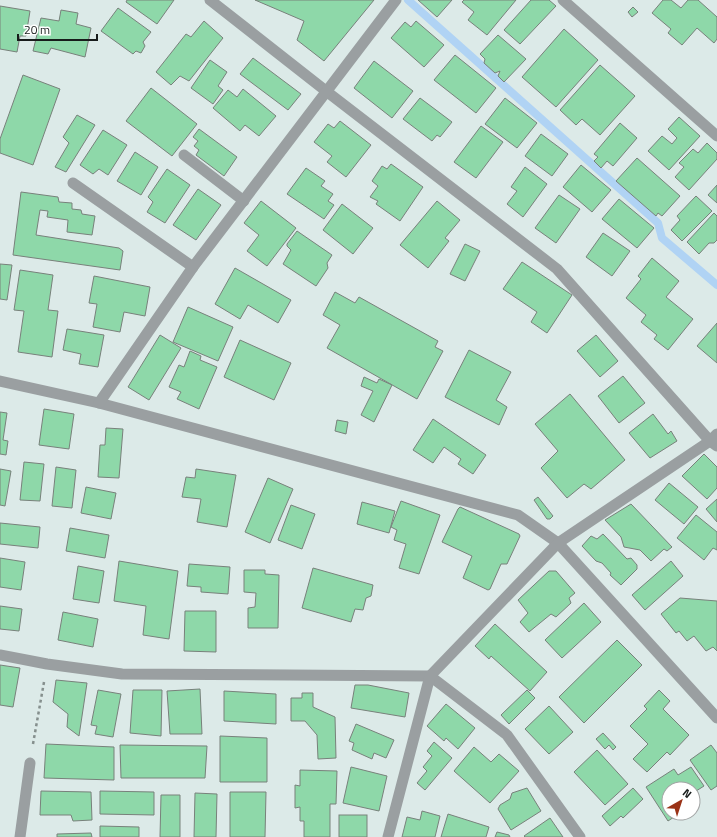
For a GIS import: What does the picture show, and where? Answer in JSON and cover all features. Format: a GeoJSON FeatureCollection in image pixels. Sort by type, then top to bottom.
{"type":"FeatureCollection","features":[{"type":"Feature","properties":{"kind":"street"},"geometry":{"type":"LineString","coordinates":[[210,0],[557,269],[715,440],[558,543],[430,676],[388,837]]}},
{"type":"Feature","properties":{"kind":"street"},"geometry":{"type":"LineString","coordinates":[[99,403],[193,268],[396,0]]}},
{"type":"Feature","properties":{"kind":"street"},"geometry":{"type":"LineString","coordinates":[[563,0],[717,136]]}},
{"type":"Feature","properties":{"kind":"street"},"geometry":{"type":"LineString","coordinates":[[184,155],[244,201]]}},
{"type":"Feature","properties":{"kind":"street"},"geometry":{"type":"LineString","coordinates":[[73,183],[193,268]]}},
{"type":"Feature","properties":{"kind":"street"},"geometry":{"type":"LineString","coordinates":[[0,381],[99,403],[518,515],[558,543],[717,718]]}},
{"type":"Feature","properties":{"kind":"street"},"geometry":{"type":"LineString","coordinates":[[0,655],[47,664],[122,674],[430,676],[507,735],[580,837]]}},
{"type":"Feature","properties":{"kind":"street"},"geometry":{"type":"LineString","coordinates":[[20,837],[30,763]]}},
{"type":"Feature","properties":{"kind":"path"},"geometry":{"type":"LineString","coordinates":[[30,763],[47,664]]}},
{"type":"Feature","properties":{"kind":"building"},"geometry":{"type":"Polygon","coordinates":[[[127,0],[174,0],[157,24],[126,2],[127,0]]]}},
{"type":"Feature","properties":{"kind":"building"},"geometry":{"type":"Polygon","coordinates":[[[255,0],[374,0],[324,61],[297,40],[304,21],[255,0]]]}},
{"type":"Feature","properties":{"kind":"building"},"geometry":{"type":"Polygon","coordinates":[[[418,0],[452,0],[437,17],[418,0]]]}},
{"type":"Feature","properties":{"kind":"building"},"geometry":{"type":"Polygon","coordinates":[[[464,0],[516,0],[487,35],[468,20],[474,12],[462,2],[464,0]]]}},
{"type":"Feature","properties":{"kind":"building"},"geometry":{"type":"Polygon","coordinates":[[[531,0],[549,0],[556,6],[520,44],[504,30],[531,0]]]}},
{"type":"Feature","properties":{"kind":"building"},"geometry":{"type":"Polygon","coordinates":[[[663,0],[671,0],[681,8],[688,0],[698,0],[717,17],[717,39],[714,43],[697,28],[682,45],[668,33],[671,29],[652,13],[663,0]]]}},
{"type":"Feature","properties":{"kind":"building"},"geometry":{"type":"Polygon","coordinates":[[[0,6],[30,11],[26,36],[20,36],[17,52],[0,49],[0,6]]]}},
{"type":"Feature","properties":{"kind":"building"},"geometry":{"type":"Polygon","coordinates":[[[633,7],[638,12],[632,17],[628,12],[633,7]]]}},
{"type":"Feature","properties":{"kind":"building"},"geometry":{"type":"Polygon","coordinates":[[[118,8],[151,32],[143,42],[145,46],[141,53],[136,51],[133,54],[101,31],[118,8]]]}},
{"type":"Feature","properties":{"kind":"building"},"geometry":{"type":"Polygon","coordinates":[[[61,10],[78,13],[76,24],[91,28],[85,57],[51,48],[48,54],[33,51],[41,18],[59,21],[61,10]]]}},
{"type":"Feature","properties":{"kind":"building"},"geometry":{"type":"Polygon","coordinates":[[[204,21],[223,38],[189,81],[180,76],[171,85],[156,72],[186,34],[191,37],[204,21]]]}},
{"type":"Feature","properties":{"kind":"building"},"geometry":{"type":"Polygon","coordinates":[[[416,21],[444,45],[424,67],[391,38],[405,22],[411,27],[416,21]]]}},
{"type":"Feature","properties":{"kind":"building"},"geometry":{"type":"Polygon","coordinates":[[[564,29],[598,60],[556,107],[522,77],[564,29]]]}},
{"type":"Feature","properties":{"kind":"building"},"geometry":{"type":"Polygon","coordinates":[[[498,35],[526,59],[504,82],[498,76],[500,71],[495,73],[484,63],[485,59],[480,54],[498,35]]]}},
{"type":"Feature","properties":{"kind":"building"},"geometry":{"type":"Polygon","coordinates":[[[455,55],[496,88],[476,113],[434,80],[455,55]]]}},
{"type":"Feature","properties":{"kind":"building"},"geometry":{"type":"Polygon","coordinates":[[[253,58],[301,94],[288,110],[240,74],[253,58]]]}},
{"type":"Feature","properties":{"kind":"building"},"geometry":{"type":"Polygon","coordinates":[[[210,60],[227,72],[218,86],[223,90],[213,104],[191,88],[210,60]]]}},
{"type":"Feature","properties":{"kind":"building"},"geometry":{"type":"Polygon","coordinates":[[[374,61],[413,91],[392,118],[354,88],[374,61]]]}},
{"type":"Feature","properties":{"kind":"building"},"geometry":{"type":"Polygon","coordinates":[[[600,65],[635,96],[600,135],[582,119],[576,125],[560,110],[600,65]]]}},
{"type":"Feature","properties":{"kind":"building"},"geometry":{"type":"Polygon","coordinates":[[[23,75],[60,89],[33,165],[0,153],[0,139],[23,75]]]}},
{"type":"Feature","properties":{"kind":"building"},"geometry":{"type":"Polygon","coordinates":[[[151,88],[197,124],[172,156],[126,121],[151,88]]]}},
{"type":"Feature","properties":{"kind":"building"},"geometry":{"type":"Polygon","coordinates":[[[243,89],[276,116],[259,136],[245,125],[240,131],[213,108],[228,90],[237,97],[243,89]]]}},
{"type":"Feature","properties":{"kind":"building"},"geometry":{"type":"Polygon","coordinates":[[[420,98],[452,122],[440,137],[437,135],[432,141],[403,119],[420,98]]]}},
{"type":"Feature","properties":{"kind":"building"},"geometry":{"type":"Polygon","coordinates":[[[505,98],[537,123],[517,148],[485,124],[505,98]]]}},
{"type":"Feature","properties":{"kind":"building"},"geometry":{"type":"Polygon","coordinates":[[[77,115],[95,125],[66,172],[55,167],[69,143],[63,137],[77,115]]]}},
{"type":"Feature","properties":{"kind":"building"},"geometry":{"type":"Polygon","coordinates":[[[679,117],[700,136],[669,170],[648,151],[662,136],[672,144],[677,138],[668,129],[679,117]]]}},
{"type":"Feature","properties":{"kind":"building"},"geometry":{"type":"Polygon","coordinates":[[[340,121],[371,145],[346,177],[327,162],[332,156],[314,142],[328,124],[334,128],[340,121]]]}},
{"type":"Feature","properties":{"kind":"building"},"geometry":{"type":"Polygon","coordinates":[[[620,123],[637,138],[613,166],[607,161],[601,168],[594,161],[598,157],[594,154],[620,123]]]}},
{"type":"Feature","properties":{"kind":"building"},"geometry":{"type":"Polygon","coordinates":[[[481,126],[503,142],[476,178],[454,162],[481,126]]]}},
{"type":"Feature","properties":{"kind":"building"},"geometry":{"type":"Polygon","coordinates":[[[199,129],[237,157],[224,176],[196,155],[199,150],[194,146],[198,141],[193,137],[199,129]]]}},
{"type":"Feature","properties":{"kind":"building"},"geometry":{"type":"Polygon","coordinates":[[[103,130],[127,145],[108,175],[99,169],[93,174],[80,165],[103,130]]]}},
{"type":"Feature","properties":{"kind":"building"},"geometry":{"type":"Polygon","coordinates":[[[541,134],[568,154],[552,176],[525,156],[541,134]]]}},
{"type":"Feature","properties":{"kind":"building"},"geometry":{"type":"Polygon","coordinates":[[[707,143],[717,153],[717,159],[689,190],[675,177],[684,167],[679,163],[693,149],[698,153],[707,143]]]}},
{"type":"Feature","properties":{"kind":"building"},"geometry":{"type":"Polygon","coordinates":[[[135,152],[158,167],[141,195],[117,181],[135,152]]]}},
{"type":"Feature","properties":{"kind":"building"},"geometry":{"type":"Polygon","coordinates":[[[637,158],[680,196],[662,216],[658,213],[656,216],[616,181],[637,158]]]}},
{"type":"Feature","properties":{"kind":"building"},"geometry":{"type":"Polygon","coordinates":[[[391,164],[423,187],[400,221],[376,204],[378,201],[370,197],[378,186],[372,181],[382,166],[387,169],[391,164]]]}},
{"type":"Feature","properties":{"kind":"building"},"geometry":{"type":"Polygon","coordinates":[[[581,165],[611,190],[592,212],[563,187],[581,165]]]}},
{"type":"Feature","properties":{"kind":"building"},"geometry":{"type":"Polygon","coordinates":[[[525,167],[547,184],[523,217],[507,204],[517,191],[511,187],[525,167]]]}},
{"type":"Feature","properties":{"kind":"building"},"geometry":{"type":"Polygon","coordinates":[[[306,168],[325,181],[321,186],[333,194],[328,201],[334,205],[324,219],[287,194],[306,168]]]}},
{"type":"Feature","properties":{"kind":"building"},"geometry":{"type":"Polygon","coordinates":[[[167,169],[190,185],[165,223],[147,212],[153,202],[148,197],[167,169]]]}},
{"type":"Feature","properties":{"kind":"building"},"geometry":{"type":"Polygon","coordinates":[[[717,185],[717,203],[708,195],[717,185]]]}},
{"type":"Feature","properties":{"kind":"building"},"geometry":{"type":"Polygon","coordinates":[[[198,189],[221,205],[196,240],[173,225],[198,189]]]}},
{"type":"Feature","properties":{"kind":"building"},"geometry":{"type":"Polygon","coordinates":[[[21,192],[58,197],[59,202],[72,203],[72,209],[81,210],[82,214],[95,216],[92,235],[67,232],[68,220],[47,217],[48,211],[40,210],[36,235],[119,248],[123,251],[120,270],[13,255],[21,192]]]}},
{"type":"Feature","properties":{"kind":"building"},"geometry":{"type":"Polygon","coordinates":[[[559,195],[580,209],[556,243],[535,228],[559,195]]]}},
{"type":"Feature","properties":{"kind":"building"},"geometry":{"type":"Polygon","coordinates":[[[696,196],[712,211],[682,241],[671,230],[680,220],[677,216],[696,196]]]}},
{"type":"Feature","properties":{"kind":"building"},"geometry":{"type":"Polygon","coordinates":[[[619,199],[654,228],[637,248],[602,219],[619,199]]]}},
{"type":"Feature","properties":{"kind":"building"},"geometry":{"type":"Polygon","coordinates":[[[261,201],[296,228],[267,266],[247,251],[259,235],[244,223],[261,201]]]}},
{"type":"Feature","properties":{"kind":"building"},"geometry":{"type":"Polygon","coordinates":[[[437,201],[460,220],[445,238],[449,241],[428,268],[400,245],[437,201]]]}},
{"type":"Feature","properties":{"kind":"building"},"geometry":{"type":"Polygon","coordinates":[[[342,204],[373,228],[353,254],[323,230],[342,204]]]}},
{"type":"Feature","properties":{"kind":"building"},"geometry":{"type":"Polygon","coordinates":[[[714,213],[717,216],[717,240],[714,243],[709,243],[699,254],[687,242],[714,213]]]}},
{"type":"Feature","properties":{"kind":"building"},"geometry":{"type":"Polygon","coordinates":[[[297,231],[332,255],[327,263],[328,268],[316,286],[283,264],[291,250],[287,244],[297,231]]]}},
{"type":"Feature","properties":{"kind":"building"},"geometry":{"type":"Polygon","coordinates":[[[603,233],[630,251],[612,276],[586,257],[603,233]]]}},
{"type":"Feature","properties":{"kind":"building"},"geometry":{"type":"Polygon","coordinates":[[[465,244],[480,251],[465,281],[450,274],[465,244]]]}},
{"type":"Feature","properties":{"kind":"building"},"geometry":{"type":"Polygon","coordinates":[[[652,258],[679,281],[666,297],[693,319],[668,350],[654,339],[657,335],[641,322],[646,315],[626,298],[641,279],[638,276],[652,258]]]}},
{"type":"Feature","properties":{"kind":"building"},"geometry":{"type":"Polygon","coordinates":[[[522,262],[572,295],[547,333],[531,322],[537,312],[503,289],[522,262]]]}},
{"type":"Feature","properties":{"kind":"building"},"geometry":{"type":"Polygon","coordinates":[[[0,264],[12,265],[7,300],[0,299],[0,264]]]}},
{"type":"Feature","properties":{"kind":"building"},"geometry":{"type":"Polygon","coordinates":[[[235,268],[291,300],[278,323],[248,305],[240,319],[215,304],[235,268]]]}},
{"type":"Feature","properties":{"kind":"building"},"geometry":{"type":"Polygon","coordinates":[[[20,270],[53,275],[48,310],[58,311],[52,357],[18,352],[24,311],[14,310],[20,270]]]}},
{"type":"Feature","properties":{"kind":"building"},"geometry":{"type":"Polygon","coordinates":[[[94,276],[150,287],[145,316],[124,312],[120,332],[93,327],[97,304],[89,303],[94,276]]]}},
{"type":"Feature","properties":{"kind":"building"},"geometry":{"type":"Polygon","coordinates":[[[335,292],[355,303],[359,297],[438,341],[435,347],[443,351],[417,399],[327,348],[340,325],[323,315],[335,292]]]}},
{"type":"Feature","properties":{"kind":"building"},"geometry":{"type":"Polygon","coordinates":[[[188,307],[233,327],[218,361],[173,342],[188,307]]]}},
{"type":"Feature","properties":{"kind":"building"},"geometry":{"type":"Polygon","coordinates":[[[717,323],[717,363],[697,346],[717,323]]]}},
{"type":"Feature","properties":{"kind":"building"},"geometry":{"type":"Polygon","coordinates":[[[67,329],[104,335],[98,367],[79,364],[81,354],[63,350],[67,329]]]}},
{"type":"Feature","properties":{"kind":"building"},"geometry":{"type":"Polygon","coordinates":[[[160,335],[181,348],[149,400],[128,387],[160,335]]]}},
{"type":"Feature","properties":{"kind":"building"},"geometry":{"type":"Polygon","coordinates":[[[596,335],[618,361],[600,377],[577,351],[596,335]]]}},
{"type":"Feature","properties":{"kind":"building"},"geometry":{"type":"Polygon","coordinates":[[[240,340],[291,363],[274,400],[224,377],[240,340]]]}},
{"type":"Feature","properties":{"kind":"building"},"geometry":{"type":"Polygon","coordinates":[[[469,350],[511,372],[496,400],[507,407],[499,425],[445,397],[469,350]]]}},
{"type":"Feature","properties":{"kind":"building"},"geometry":{"type":"Polygon","coordinates":[[[190,351],[201,356],[200,360],[217,367],[199,409],[177,399],[181,392],[169,387],[179,365],[184,367],[190,351]]]}},
{"type":"Feature","properties":{"kind":"building"},"geometry":{"type":"Polygon","coordinates":[[[623,376],[645,403],[619,423],[598,396],[623,376]]]}},
{"type":"Feature","properties":{"kind":"building"},"geometry":{"type":"Polygon","coordinates":[[[364,377],[377,383],[379,379],[392,385],[374,422],[361,415],[373,391],[361,386],[364,377]]]}},
{"type":"Feature","properties":{"kind":"building"},"geometry":{"type":"Polygon","coordinates":[[[570,394],[625,460],[591,489],[584,484],[567,498],[541,468],[558,451],[535,424],[570,394]]]}},
{"type":"Feature","properties":{"kind":"building"},"geometry":{"type":"Polygon","coordinates":[[[44,409],[74,414],[69,449],[39,445],[44,409]]]}},
{"type":"Feature","properties":{"kind":"building"},"geometry":{"type":"Polygon","coordinates":[[[0,412],[7,413],[3,440],[8,441],[6,455],[0,454],[0,412]]]}},
{"type":"Feature","properties":{"kind":"building"},"geometry":{"type":"Polygon","coordinates":[[[653,414],[668,434],[671,431],[677,441],[650,458],[629,433],[653,414]]]}},
{"type":"Feature","properties":{"kind":"building"},"geometry":{"type":"Polygon","coordinates":[[[433,419],[486,455],[473,474],[458,464],[461,459],[444,447],[433,463],[413,450],[433,419]]]}},
{"type":"Feature","properties":{"kind":"building"},"geometry":{"type":"Polygon","coordinates":[[[337,420],[348,422],[346,434],[335,431],[337,420]]]}},
{"type":"Feature","properties":{"kind":"building"},"geometry":{"type":"Polygon","coordinates":[[[106,428],[123,429],[119,478],[98,477],[100,445],[105,445],[106,428]]]}},
{"type":"Feature","properties":{"kind":"building"},"geometry":{"type":"Polygon","coordinates":[[[704,454],[717,467],[717,488],[707,499],[682,476],[704,454]]]}},
{"type":"Feature","properties":{"kind":"building"},"geometry":{"type":"Polygon","coordinates":[[[24,462],[44,464],[40,501],[20,500],[24,462]]]}},
{"type":"Feature","properties":{"kind":"building"},"geometry":{"type":"Polygon","coordinates":[[[56,467],[76,470],[72,508],[52,506],[56,467]]]}},
{"type":"Feature","properties":{"kind":"building"},"geometry":{"type":"Polygon","coordinates":[[[0,469],[11,471],[5,506],[0,505],[0,469]]]}},
{"type":"Feature","properties":{"kind":"building"},"geometry":{"type":"Polygon","coordinates":[[[196,469],[236,475],[227,527],[197,522],[201,499],[182,497],[186,477],[195,478],[196,469]]]}},
{"type":"Feature","properties":{"kind":"building"},"geometry":{"type":"Polygon","coordinates":[[[268,478],[293,489],[270,543],[245,532],[268,478]]]}},
{"type":"Feature","properties":{"kind":"building"},"geometry":{"type":"Polygon","coordinates":[[[669,483],[698,507],[684,524],[655,500],[669,483]]]}},
{"type":"Feature","properties":{"kind":"building"},"geometry":{"type":"Polygon","coordinates":[[[86,487],[116,493],[111,519],[81,513],[86,487]]]}},
{"type":"Feature","properties":{"kind":"building"},"geometry":{"type":"Polygon","coordinates":[[[538,497],[553,516],[550,519],[547,519],[534,500],[538,497]]]}},
{"type":"Feature","properties":{"kind":"building"},"geometry":{"type":"Polygon","coordinates":[[[717,499],[717,522],[706,509],[717,499]]]}},
{"type":"Feature","properties":{"kind":"building"},"geometry":{"type":"Polygon","coordinates":[[[401,501],[440,515],[419,574],[399,568],[406,544],[394,540],[397,530],[391,527],[401,501]]]}},
{"type":"Feature","properties":{"kind":"building"},"geometry":{"type":"Polygon","coordinates":[[[362,502],[395,511],[389,533],[357,524],[362,502]]]}},
{"type":"Feature","properties":{"kind":"building"},"geometry":{"type":"Polygon","coordinates":[[[631,504],[672,547],[667,551],[664,549],[651,561],[640,550],[624,547],[621,537],[605,520],[631,504]]]}},
{"type":"Feature","properties":{"kind":"building"},"geometry":{"type":"Polygon","coordinates":[[[291,505],[315,514],[302,549],[278,540],[291,505]]]}},
{"type":"Feature","properties":{"kind":"building"},"geometry":{"type":"Polygon","coordinates":[[[460,507],[519,534],[520,536],[507,564],[501,564],[490,589],[488,590],[463,578],[472,556],[442,542],[460,507]]]}},
{"type":"Feature","properties":{"kind":"building"},"geometry":{"type":"Polygon","coordinates":[[[696,515],[717,532],[717,550],[713,548],[704,560],[677,538],[696,515]]]}},
{"type":"Feature","properties":{"kind":"building"},"geometry":{"type":"Polygon","coordinates":[[[0,523],[40,527],[38,548],[0,544],[0,523]]]}},
{"type":"Feature","properties":{"kind":"building"},"geometry":{"type":"Polygon","coordinates":[[[70,528],[109,535],[105,558],[66,551],[70,528]]]}},
{"type":"Feature","properties":{"kind":"building"},"geometry":{"type":"Polygon","coordinates":[[[603,534],[627,559],[631,558],[637,565],[637,569],[621,585],[610,575],[611,573],[602,563],[596,561],[582,546],[591,536],[597,539],[603,534]]]}},
{"type":"Feature","properties":{"kind":"building"},"geometry":{"type":"Polygon","coordinates":[[[0,558],[25,562],[21,590],[0,587],[0,558]]]}},
{"type":"Feature","properties":{"kind":"building"},"geometry":{"type":"Polygon","coordinates":[[[119,561],[178,571],[169,639],[143,635],[146,606],[114,601],[119,561]]]}},
{"type":"Feature","properties":{"kind":"building"},"geometry":{"type":"Polygon","coordinates":[[[671,561],[683,576],[645,610],[632,595],[671,561]]]}},
{"type":"Feature","properties":{"kind":"building"},"geometry":{"type":"Polygon","coordinates":[[[189,564],[230,567],[228,594],[201,592],[201,587],[187,586],[189,564]]]}},
{"type":"Feature","properties":{"kind":"building"},"geometry":{"type":"Polygon","coordinates":[[[78,566],[104,571],[99,603],[73,599],[78,566]]]}},
{"type":"Feature","properties":{"kind":"building"},"geometry":{"type":"Polygon","coordinates":[[[313,568],[373,585],[371,596],[366,598],[363,610],[355,609],[351,622],[302,608],[313,568]]]}},
{"type":"Feature","properties":{"kind":"building"},"geometry":{"type":"Polygon","coordinates":[[[244,570],[265,570],[265,574],[279,575],[278,628],[248,628],[248,608],[255,607],[256,593],[244,592],[244,570]]]}},
{"type":"Feature","properties":{"kind":"building"},"geometry":{"type":"Polygon","coordinates":[[[549,571],[556,571],[575,593],[569,598],[571,603],[556,617],[551,614],[529,632],[520,622],[528,613],[518,600],[549,571]]]}},
{"type":"Feature","properties":{"kind":"building"},"geometry":{"type":"Polygon","coordinates":[[[680,598],[717,601],[717,651],[713,647],[706,651],[694,636],[687,641],[679,631],[676,633],[661,614],[680,598]]]}},
{"type":"Feature","properties":{"kind":"building"},"geometry":{"type":"Polygon","coordinates":[[[584,603],[601,622],[562,658],[545,640],[584,603]]]}},
{"type":"Feature","properties":{"kind":"building"},"geometry":{"type":"Polygon","coordinates":[[[0,606],[22,609],[19,631],[0,629],[0,606]]]}},
{"type":"Feature","properties":{"kind":"building"},"geometry":{"type":"Polygon","coordinates":[[[185,611],[216,611],[216,652],[184,651],[185,611]]]}},
{"type":"Feature","properties":{"kind":"building"},"geometry":{"type":"Polygon","coordinates":[[[63,612],[98,619],[93,647],[58,640],[63,612]]]}},
{"type":"Feature","properties":{"kind":"building"},"geometry":{"type":"Polygon","coordinates":[[[495,624],[547,672],[530,691],[491,656],[489,659],[475,646],[495,624]]]}},
{"type":"Feature","properties":{"kind":"building"},"geometry":{"type":"Polygon","coordinates":[[[617,640],[642,665],[584,723],[559,697],[617,640]]]}},
{"type":"Feature","properties":{"kind":"building"},"geometry":{"type":"Polygon","coordinates":[[[0,665],[20,668],[13,707],[0,705],[0,665]]]}},
{"type":"Feature","properties":{"kind":"building"},"geometry":{"type":"Polygon","coordinates":[[[56,680],[87,683],[79,736],[67,727],[68,714],[53,702],[56,680]]]}},
{"type":"Feature","properties":{"kind":"building"},"geometry":{"type":"Polygon","coordinates":[[[355,685],[368,685],[409,693],[405,717],[351,708],[355,685]]]}},
{"type":"Feature","properties":{"kind":"building"},"geometry":{"type":"Polygon","coordinates":[[[200,689],[202,734],[170,734],[167,691],[200,689]]]}},
{"type":"Feature","properties":{"kind":"building"},"geometry":{"type":"Polygon","coordinates":[[[98,690],[121,694],[113,737],[95,734],[97,726],[91,725],[98,690]]]}},
{"type":"Feature","properties":{"kind":"building"},"geometry":{"type":"Polygon","coordinates":[[[133,690],[162,690],[161,736],[130,733],[133,690]]]}},
{"type":"Feature","properties":{"kind":"building"},"geometry":{"type":"Polygon","coordinates":[[[527,690],[535,698],[509,724],[501,715],[527,690]]]}},
{"type":"Feature","properties":{"kind":"building"},"geometry":{"type":"Polygon","coordinates":[[[659,690],[670,701],[663,709],[689,735],[670,755],[667,752],[647,772],[633,759],[648,744],[630,726],[647,709],[644,706],[659,690]]]}},
{"type":"Feature","properties":{"kind":"building"},"geometry":{"type":"Polygon","coordinates":[[[224,691],[276,694],[276,724],[224,721],[224,691]]]}},
{"type":"Feature","properties":{"kind":"building"},"geometry":{"type":"Polygon","coordinates":[[[302,693],[313,693],[313,707],[335,717],[336,758],[318,759],[317,735],[305,721],[291,721],[291,698],[302,698],[302,693]]]}},
{"type":"Feature","properties":{"kind":"building"},"geometry":{"type":"Polygon","coordinates":[[[446,704],[475,728],[458,749],[446,738],[444,741],[427,726],[446,704]]]}},
{"type":"Feature","properties":{"kind":"building"},"geometry":{"type":"Polygon","coordinates":[[[549,706],[573,732],[549,754],[525,729],[549,706]]]}},
{"type":"Feature","properties":{"kind":"building"},"geometry":{"type":"Polygon","coordinates":[[[356,724],[394,740],[386,758],[374,753],[372,759],[352,750],[354,743],[349,741],[356,724]]]}},
{"type":"Feature","properties":{"kind":"building"},"geometry":{"type":"Polygon","coordinates":[[[603,733],[616,747],[613,750],[609,745],[605,749],[596,739],[603,733]]]}},
{"type":"Feature","properties":{"kind":"building"},"geometry":{"type":"Polygon","coordinates":[[[220,736],[267,738],[267,782],[220,782],[220,736]]]}},
{"type":"Feature","properties":{"kind":"building"},"geometry":{"type":"Polygon","coordinates":[[[434,742],[452,758],[425,790],[417,783],[427,771],[423,767],[432,756],[427,751],[434,742]]]}},
{"type":"Feature","properties":{"kind":"building"},"geometry":{"type":"Polygon","coordinates":[[[46,744],[114,747],[114,780],[44,778],[46,744]]]}},
{"type":"Feature","properties":{"kind":"building"},"geometry":{"type":"Polygon","coordinates":[[[120,745],[207,746],[205,778],[121,778],[120,745]]]}},
{"type":"Feature","properties":{"kind":"building"},"geometry":{"type":"Polygon","coordinates":[[[711,745],[717,753],[717,786],[711,790],[690,760],[711,745]]]}},
{"type":"Feature","properties":{"kind":"building"},"geometry":{"type":"Polygon","coordinates":[[[474,747],[491,762],[499,754],[519,771],[490,803],[454,771],[474,747]]]}},
{"type":"Feature","properties":{"kind":"building"},"geometry":{"type":"Polygon","coordinates":[[[597,750],[628,784],[605,805],[574,772],[597,750]]]}},
{"type":"Feature","properties":{"kind":"building"},"geometry":{"type":"Polygon","coordinates":[[[351,767],[387,776],[379,811],[343,803],[351,767]]]}},
{"type":"Feature","properties":{"kind":"building"},"geometry":{"type":"Polygon","coordinates":[[[691,767],[701,781],[661,781],[661,810],[646,787],[674,769],[678,775],[691,767]]]}},
{"type":"Feature","properties":{"kind":"building"},"geometry":{"type":"Polygon","coordinates":[[[300,770],[337,771],[336,804],[330,804],[330,837],[304,837],[304,821],[300,821],[300,807],[295,808],[295,785],[300,786],[300,770]]]}},
{"type":"Feature","properties":{"kind":"building"},"geometry":{"type":"Polygon","coordinates":[[[527,788],[541,811],[511,830],[498,809],[500,805],[510,799],[512,793],[527,788]]]}},
{"type":"Feature","properties":{"kind":"building"},"geometry":{"type":"Polygon","coordinates":[[[633,788],[643,799],[623,818],[621,816],[610,826],[602,816],[633,788]]]}},
{"type":"Feature","properties":{"kind":"building"},"geometry":{"type":"Polygon","coordinates":[[[41,791],[91,792],[92,820],[73,821],[71,815],[40,815],[41,791]]]}},
{"type":"Feature","properties":{"kind":"building"},"geometry":{"type":"Polygon","coordinates":[[[100,791],[154,792],[154,815],[100,814],[100,791]]]}},
{"type":"Feature","properties":{"kind":"building"},"geometry":{"type":"Polygon","coordinates":[[[230,792],[266,792],[265,837],[230,837],[230,792]]]}},
{"type":"Feature","properties":{"kind":"building"},"geometry":{"type":"Polygon","coordinates":[[[195,793],[217,794],[216,837],[194,837],[195,793]]]}},
{"type":"Feature","properties":{"kind":"building"},"geometry":{"type":"Polygon","coordinates":[[[161,795],[180,795],[180,837],[160,837],[161,795]]]}},
{"type":"Feature","properties":{"kind":"building"},"geometry":{"type":"Polygon","coordinates":[[[422,811],[440,816],[435,837],[402,837],[407,817],[420,820],[422,811]]]}},
{"type":"Feature","properties":{"kind":"building"},"geometry":{"type":"Polygon","coordinates":[[[448,814],[489,827],[486,837],[441,837],[448,814]]]}},
{"type":"Feature","properties":{"kind":"building"},"geometry":{"type":"Polygon","coordinates":[[[339,815],[367,815],[367,837],[339,837],[339,815]]]}},
{"type":"Feature","properties":{"kind":"building"},"geometry":{"type":"Polygon","coordinates":[[[550,818],[563,837],[524,836],[550,818]]]}},
{"type":"Feature","properties":{"kind":"building"},"geometry":{"type":"Polygon","coordinates":[[[100,826],[139,827],[139,837],[100,837],[100,826]]]}},
{"type":"Feature","properties":{"kind":"building"},"geometry":{"type":"Polygon","coordinates":[[[497,832],[509,835],[510,837],[495,837],[497,832]]]}},
{"type":"Feature","properties":{"kind":"building"},"geometry":{"type":"Polygon","coordinates":[[[91,833],[92,837],[57,837],[57,834],[91,833]]]}},
{"type":"Feature","properties":{"kind":"waterway"},"geometry":{"type":"LineString","coordinates":[[408,0],[658,223],[662,238],[717,285]]}}]}
